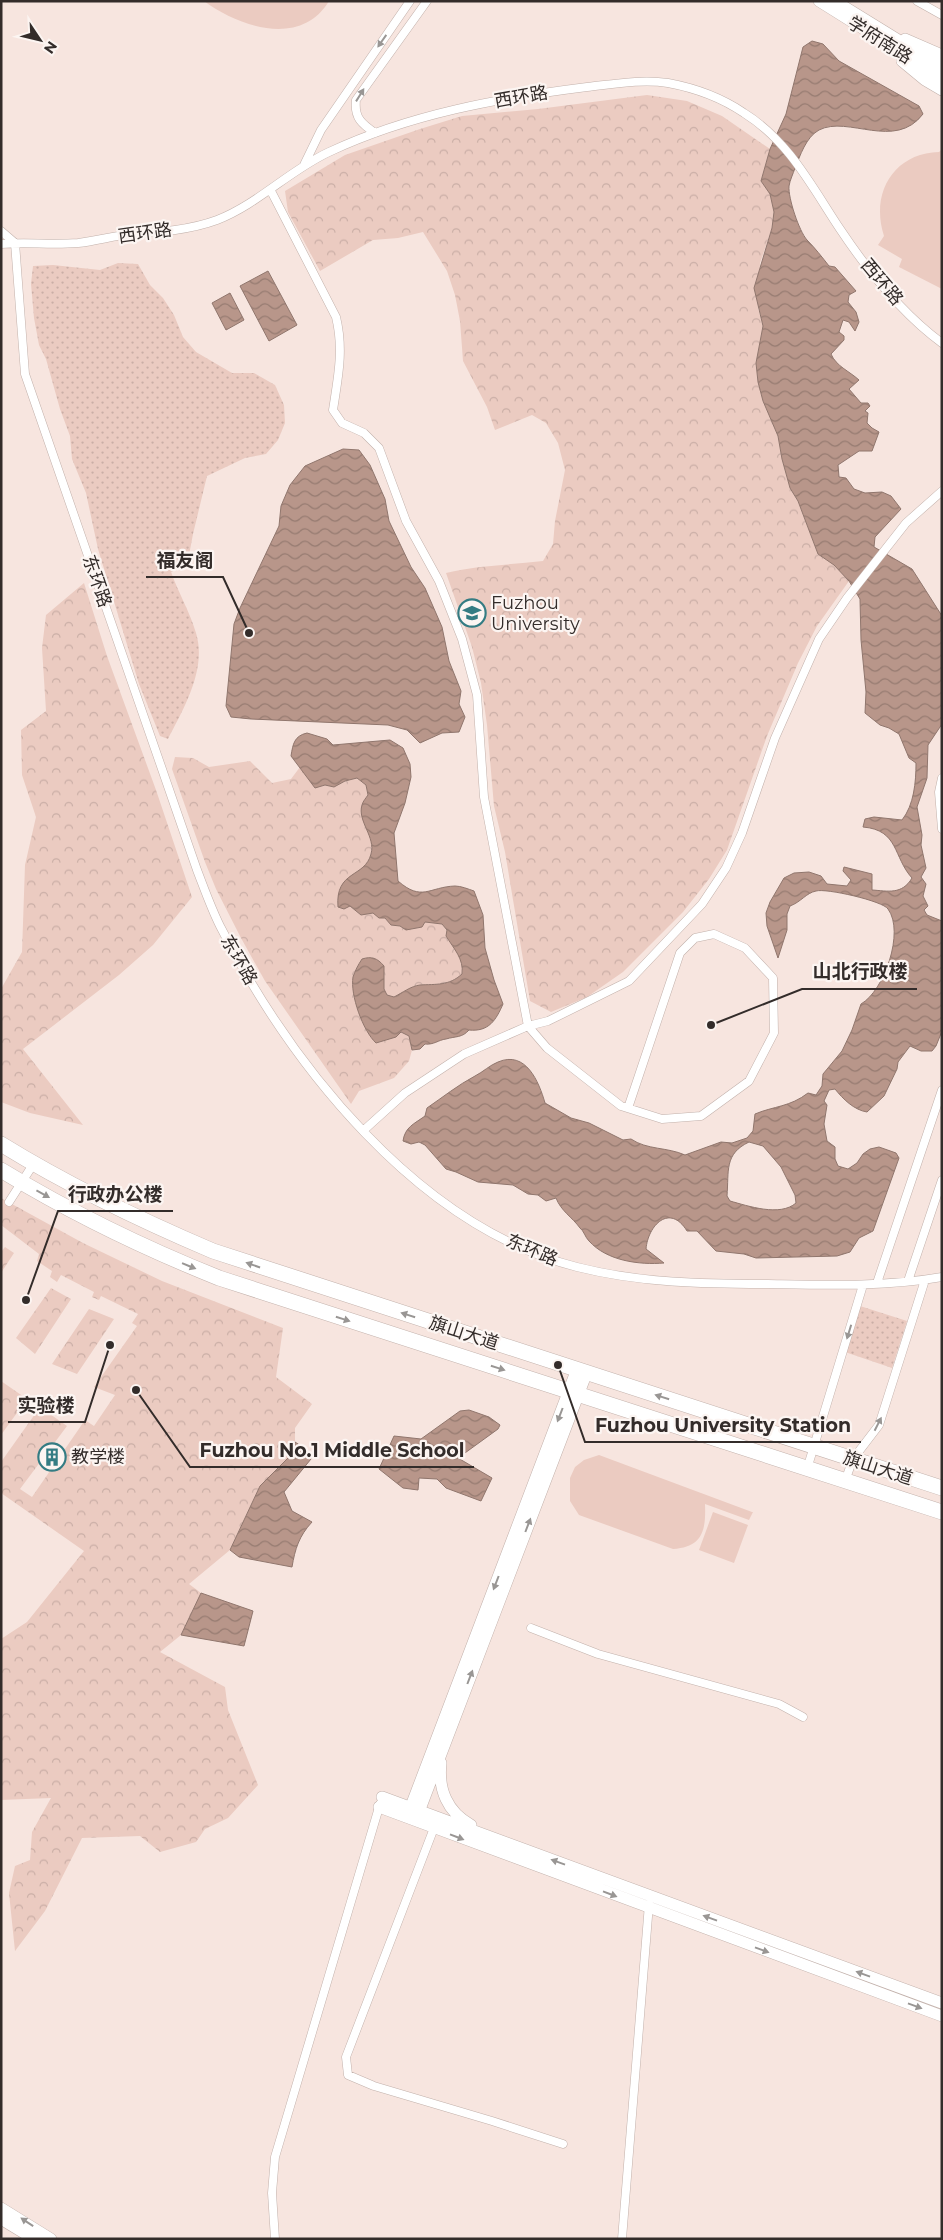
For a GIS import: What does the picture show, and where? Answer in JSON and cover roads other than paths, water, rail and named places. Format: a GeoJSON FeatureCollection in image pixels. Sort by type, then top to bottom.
{"type":"FeatureCollection","features":[{"type":"Feature","properties":{"kind":"highway","name":"旗山大道"},"geometry":{"type":"LineString","coordinates":[[1,1144],[119,1208],[213,1251],[942,1488]]}},
{"type":"Feature","properties":{"kind":"highway","name":"旗山大道"},"geometry":{"type":"LineString","coordinates":[[1,1170],[120,1234],[219,1278],[942,1512]]}},
{"type":"Feature","properties":{"kind":"street"},"geometry":{"type":"LineString","coordinates":[[304,166],[320,130],[410,1]]}},
{"type":"Feature","properties":{"kind":"street"},"geometry":{"type":"LineString","coordinates":[[376,133],[359,121],[355,110],[356,100],[427,1]]}},
{"type":"Feature","properties":{"kind":"street","name":"学府南路"},"geometry":{"type":"LineString","coordinates":[[819,1],[942,67]]}},
{"type":"Feature","properties":{"kind":"street","name":"学府南路"},"geometry":{"type":"LineString","coordinates":[[835,1],[864,25],[942,78]]}},
{"type":"Feature","properties":{"kind":"street"},"geometry":{"type":"LineString","coordinates":[[917,1],[942,15]]}},
{"type":"Feature","properties":{"kind":"street"},"geometry":{"type":"LineString","coordinates":[[864,25],[942,55]]}},
{"type":"Feature","properties":{"kind":"street"},"geometry":{"type":"LineString","coordinates":[[864,25],[925,80],[942,90]]}},
{"type":"Feature","properties":{"kind":"street","name":"西环路"},"geometry":{"type":"LineString","coordinates":[[1,244],[76,243],[163,232],[217,220],[270,191],[304,166],[327,153],[376,133],[446,111],[551,92],[638,82],[668,83],[723,100],[768,130],[806,174],[835,221],[866,265],[900,305],[942,343]]}},
{"type":"Feature","properties":{"kind":"street"},"geometry":{"type":"LineString","coordinates":[[270,191],[336,317],[341,336],[342,352],[333,410],[342,423],[364,433],[379,448],[406,521],[439,581],[462,639],[477,695],[484,797],[528,1026],[547,1048],[621,1106],[662,1119],[701,1116],[750,1081],[774,1033],[772,978],[745,948],[714,934],[696,938],[680,952],[628,1108]]}},
{"type":"Feature","properties":{"kind":"street"},"geometry":{"type":"LineString","coordinates":[[1,231],[15,243]]}},
{"type":"Feature","properties":{"kind":"street","name":"东环路"},"geometry":{"type":"LineString","coordinates":[[15,243],[25,374],[197,870],[219,924],[252,982],[296,1051],[340,1104],[396,1165],[440,1201],[482,1227],[526,1249],[576,1267],[630,1278],[690,1284],[863,1285],[925,1280],[942,1276]]}},
{"type":"Feature","properties":{"kind":"street"},"geometry":{"type":"LineString","coordinates":[[364,1130],[405,1093],[464,1054],[528,1026],[548,1021],[629,980],[702,904],[726,868],[742,833],[775,738],[815,647],[847,598],[906,523],[942,491]]}},
{"type":"Feature","properties":{"kind":"street"},"geometry":{"type":"LineString","coordinates":[[942,778],[939,792],[942,829]]}},
{"type":"Feature","properties":{"kind":"street"},"geometry":{"type":"LineString","coordinates":[[877,1283],[942,1090]]}},
{"type":"Feature","properties":{"kind":"street"},"geometry":{"type":"LineString","coordinates":[[9,1202],[34,1163]]}},
{"type":"Feature","properties":{"kind":"street"},"geometry":{"type":"LineString","coordinates":[[908,1281],[942,1180]]}},
{"type":"Feature","properties":{"kind":"street"},"geometry":{"type":"LineString","coordinates":[[845,1481],[853,1459],[879,1425],[925,1280]]}},
{"type":"Feature","properties":{"kind":"street"},"geometry":{"type":"LineString","coordinates":[[807,1469],[863,1285]]}},
{"type":"Feature","properties":{"kind":"street"},"geometry":{"type":"LineString","coordinates":[[413,1814],[444,1746],[582,1371]]}},
{"type":"Feature","properties":{"kind":"street"},"geometry":{"type":"LineString","coordinates":[[413,1814],[574,1393]]}},
{"type":"Feature","properties":{"kind":"street"},"geometry":{"type":"LineString","coordinates":[[531,1628],[598,1654],[779,1704],[804,1717]]}},
{"type":"Feature","properties":{"kind":"street"},"geometry":{"type":"LineString","coordinates":[[444,1746],[440,1783],[449,1806],[466,1823],[496,1839]]}},
{"type":"Feature","properties":{"kind":"street"},"geometry":{"type":"LineString","coordinates":[[275,2239],[272,2193],[275,2157],[381,1802],[413,1814],[496,1839],[942,2003]]}},
{"type":"Feature","properties":{"kind":"street"},"geometry":{"type":"LineString","coordinates":[[413,1814],[434,1828],[942,2016]]}},
{"type":"Feature","properties":{"kind":"street"},"geometry":{"type":"LineString","coordinates":[[434,1828],[346,2057],[348,2076],[374,2086],[563,2144]]}},
{"type":"Feature","properties":{"kind":"street"},"geometry":{"type":"LineString","coordinates":[[622,2239],[650,1897]]}},
{"type":"Feature","properties":{"kind":"street"},"geometry":{"type":"LineString","coordinates":[[1,2208],[51,2239]]}},
{"type":"Feature","properties":{"kind":"street"},"geometry":{"type":"LineString","coordinates":[[1,2219],[34,2239]]}},
{"type":"Feature","properties":{"kind":"water"},"geometry":{"type":"Polygon","coordinates":[[[812,41],[823,44],[839,61],[919,106],[923,114],[912,125],[899,130],[871,130],[844,126],[819,130],[810,137],[804,147],[791,179],[789,191],[792,206],[804,236],[829,266],[835,267],[856,291],[849,295],[848,302],[856,312],[859,322],[855,331],[849,322],[843,320],[839,332],[844,336],[844,340],[831,354],[839,365],[859,380],[849,389],[861,403],[868,403],[870,406],[865,411],[868,413],[867,423],[879,432],[872,451],[859,451],[838,465],[839,477],[846,478],[854,489],[865,493],[882,492],[891,496],[901,509],[875,537],[874,547],[912,569],[942,616],[942,724],[928,745],[927,778],[917,807],[922,835],[921,845],[926,868],[921,877],[926,884],[923,896],[928,906],[924,910],[927,915],[942,921],[942,1031],[932,1051],[921,1051],[910,1046],[898,1062],[897,1069],[884,1096],[867,1112],[853,1106],[835,1089],[829,1090],[824,1101],[827,1105],[824,1124],[827,1141],[835,1147],[835,1159],[838,1166],[848,1169],[857,1163],[863,1154],[870,1149],[879,1147],[896,1153],[899,1158],[873,1231],[859,1238],[850,1252],[837,1256],[756,1258],[744,1254],[716,1251],[697,1231],[687,1231],[674,1219],[667,1218],[655,1225],[646,1249],[664,1263],[634,1262],[614,1257],[596,1248],[558,1203],[556,1198],[546,1201],[538,1195],[528,1194],[513,1185],[478,1182],[446,1169],[425,1145],[419,1142],[411,1144],[403,1141],[408,1129],[425,1116],[427,1108],[492,1065],[508,1059],[524,1064],[530,1070],[539,1086],[545,1103],[571,1118],[589,1123],[623,1140],[631,1139],[650,1147],[685,1155],[721,1142],[732,1143],[747,1138],[753,1131],[755,1114],[788,1104],[808,1093],[816,1095],[822,1086],[823,1074],[842,1051],[861,1004],[877,987],[890,960],[893,946],[893,919],[888,909],[884,906],[866,899],[831,891],[816,891],[790,906],[787,914],[787,930],[778,958],[767,926],[766,913],[770,902],[784,878],[794,873],[809,872],[821,876],[827,884],[847,886],[851,880],[843,871],[844,867],[872,874],[872,890],[884,891],[899,890],[912,878],[889,839],[875,829],[863,827],[865,819],[874,817],[902,820],[912,800],[916,763],[909,758],[899,734],[880,725],[865,713],[866,692],[861,640],[860,599],[849,581],[834,565],[818,554],[798,501],[790,488],[778,436],[763,401],[758,382],[756,363],[763,326],[754,288],[772,228],[774,212],[770,194],[761,181],[770,149],[786,114],[803,47],[812,41]],[[749,1142],[735,1152],[729,1164],[727,1196],[730,1201],[755,1208],[773,1210],[789,1207],[796,1203],[795,1195],[781,1167],[763,1146],[749,1142]]]}},
{"type":"Feature","properties":{"kind":"water"},"geometry":{"type":"Polygon","coordinates":[[[268,271],[297,325],[269,341],[240,286],[268,271]]]}},
{"type":"Feature","properties":{"kind":"water"},"geometry":{"type":"Polygon","coordinates":[[[230,293],[244,320],[226,330],[212,303],[230,293]]]}},
{"type":"Feature","properties":{"kind":"water"},"geometry":{"type":"Polygon","coordinates":[[[343,449],[359,450],[370,465],[385,499],[389,521],[411,567],[425,588],[442,627],[449,661],[461,691],[459,704],[465,717],[459,732],[442,733],[420,743],[407,730],[388,725],[231,717],[226,706],[234,624],[279,526],[281,506],[290,485],[305,466],[343,449]]]}},
{"type":"Feature","properties":{"kind":"water"},"geometry":{"type":"Polygon","coordinates":[[[307,733],[327,739],[333,745],[390,740],[403,748],[410,764],[411,777],[405,803],[394,833],[398,881],[413,891],[420,892],[455,886],[474,891],[483,915],[485,948],[503,1004],[498,1015],[487,1027],[469,1030],[461,1036],[425,1044],[420,1049],[412,1050],[409,1036],[401,1032],[396,1037],[376,1043],[371,1037],[362,1022],[353,993],[353,977],[362,959],[374,958],[384,966],[384,989],[387,995],[394,997],[417,986],[442,984],[452,981],[462,974],[461,964],[458,954],[446,936],[447,930],[442,924],[425,922],[422,927],[406,930],[400,926],[391,925],[385,918],[379,918],[373,913],[361,915],[350,906],[344,909],[338,907],[338,895],[341,886],[368,862],[371,854],[371,841],[361,811],[362,804],[368,795],[366,785],[357,778],[345,781],[334,787],[325,785],[315,788],[291,756],[297,738],[307,733]]]}},
{"type":"Feature","properties":{"kind":"water"},"geometry":{"type":"Polygon","coordinates":[[[469,1410],[489,1417],[500,1425],[498,1429],[458,1458],[492,1478],[481,1501],[446,1488],[437,1479],[419,1478],[418,1490],[403,1488],[379,1469],[394,1436],[421,1439],[460,1411],[469,1410]]]}},
{"type":"Feature","properties":{"kind":"water"},"geometry":{"type":"Polygon","coordinates":[[[295,1442],[304,1448],[311,1459],[284,1492],[292,1511],[312,1522],[298,1543],[292,1567],[239,1557],[230,1550],[260,1486],[295,1451],[295,1442]]]}},
{"type":"Feature","properties":{"kind":"water"},"geometry":{"type":"Polygon","coordinates":[[[201,1593],[253,1611],[244,1646],[181,1635],[201,1593]]]}},
{"type":"Feature","properties":{"kind":"place","name":"Fuzhou University"},"geometry":{"type":"Point","coordinates":[472,613]}},
{"type":"Feature","properties":{"kind":"place","name":"福友阁"},"geometry":{"type":"Point","coordinates":[249,633]}},
{"type":"Feature","properties":{"kind":"place","name":"山北行政楼"},"geometry":{"type":"Point","coordinates":[711,1025]}},
{"type":"Feature","properties":{"kind":"place","name":"行政办公楼"},"geometry":{"type":"Point","coordinates":[26,1300]}},
{"type":"Feature","properties":{"kind":"place","name":"实验楼"},"geometry":{"type":"Point","coordinates":[110,1345]}},
{"type":"Feature","properties":{"kind":"place","name":"Fuzhou University Station"},"geometry":{"type":"Point","coordinates":[558,1365]}},
{"type":"Feature","properties":{"kind":"place","name":"Fuzhou No.1 Middle School"},"geometry":{"type":"Point","coordinates":[136,1390]}},
{"type":"Feature","properties":{"kind":"place","name":"教学楼"},"geometry":{"type":"Point","coordinates":[52,1457]}}]}
